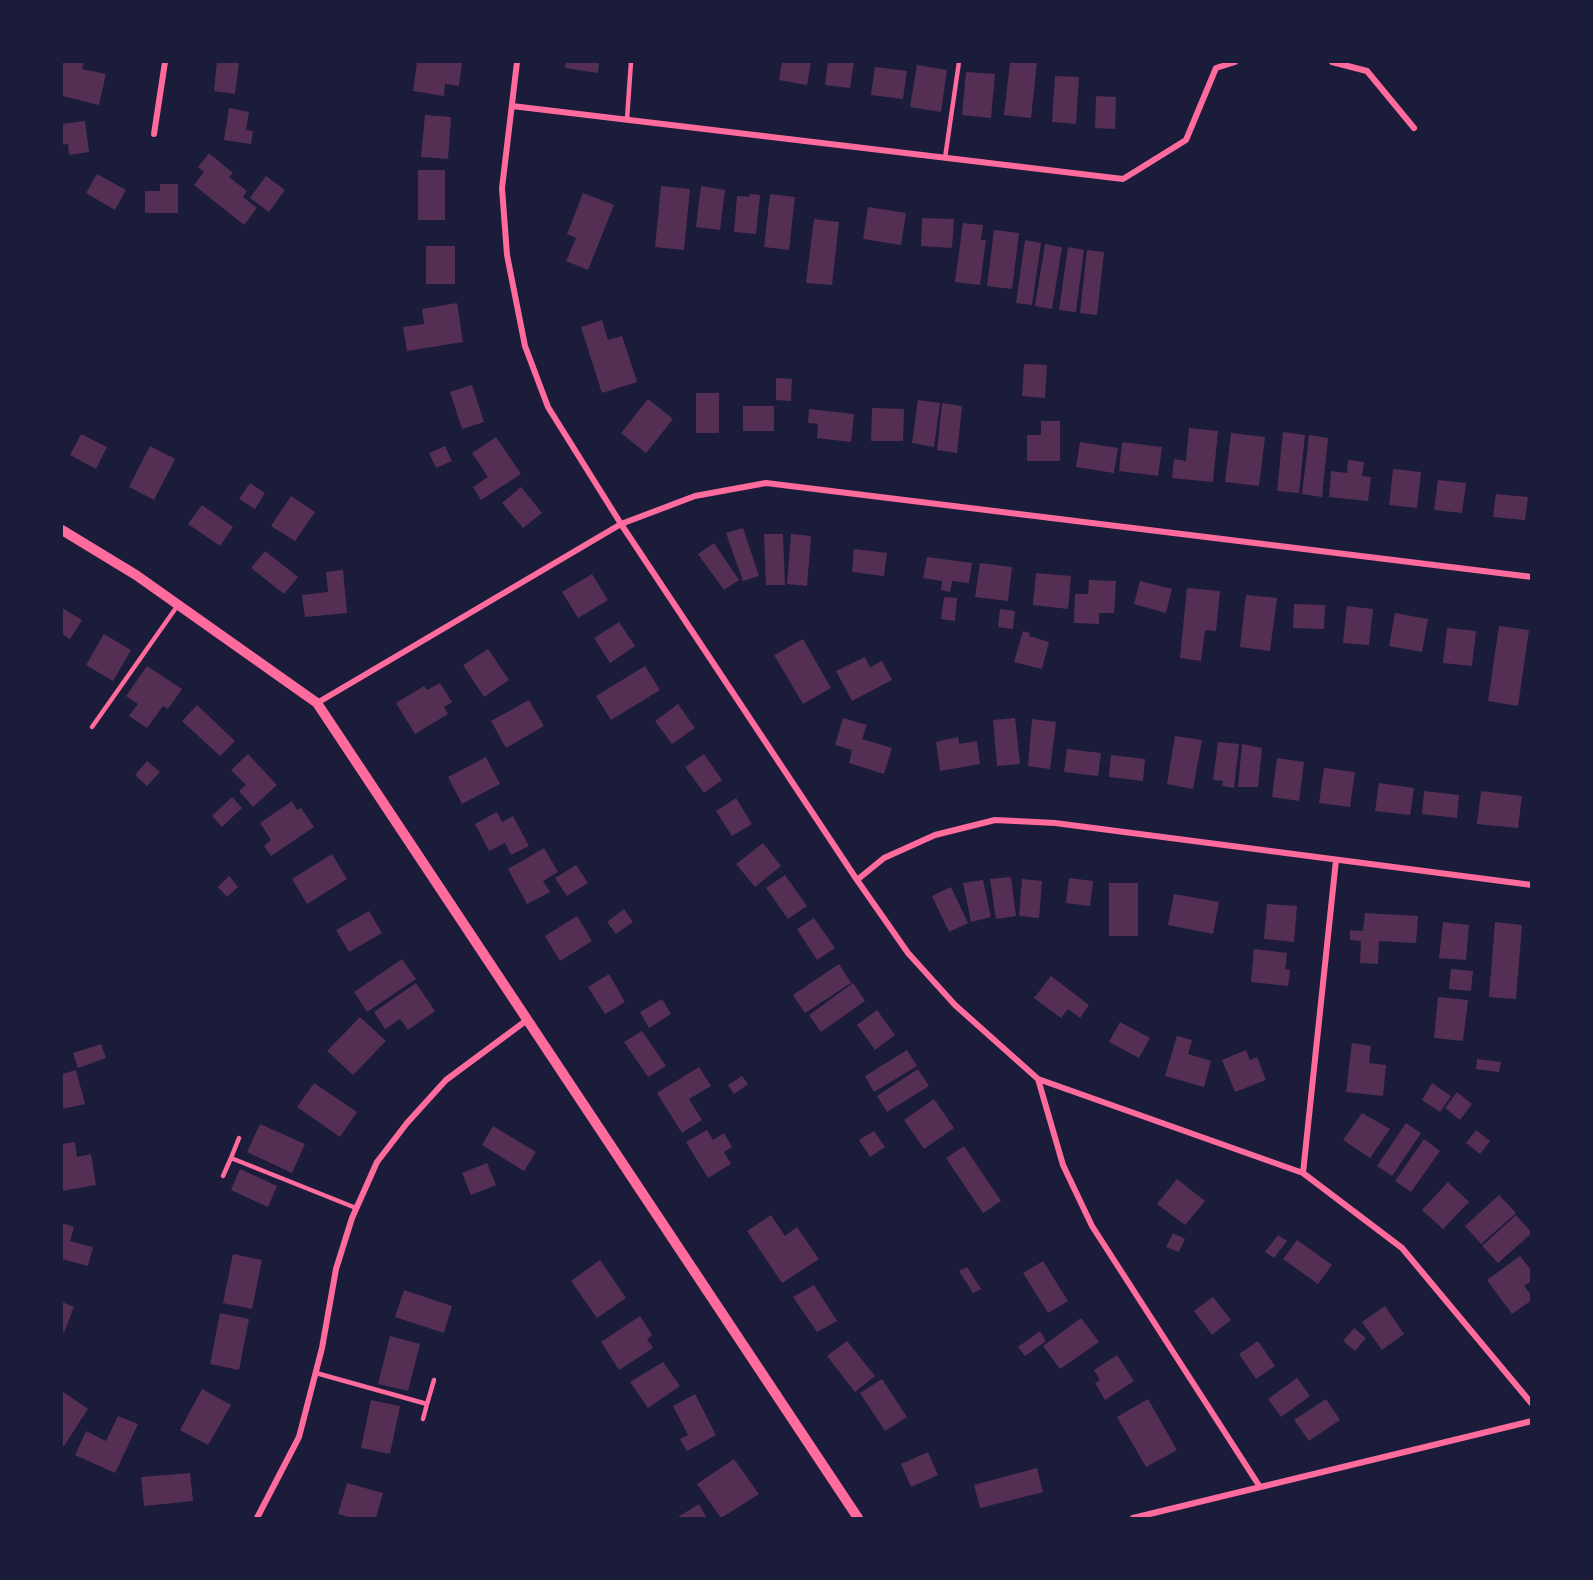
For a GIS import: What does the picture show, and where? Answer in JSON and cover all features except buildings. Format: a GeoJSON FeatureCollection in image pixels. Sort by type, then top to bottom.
{"type":"FeatureCollection","features":[{"type":"Feature","properties":{"kind":"street"},"geometry":{"type":"LineString","coordinates":[[154,134],[165,62]]}},
{"type":"Feature","properties":{"kind":"street"},"geometry":{"type":"LineString","coordinates":[[518,62],[502,188],[507,255],[525,346],[548,408],[621,524],[908,953],[947,996],[1038,1079],[1303,1173],[1402,1248],[1532,1404]]}},
{"type":"Feature","properties":{"kind":"street"},"geometry":{"type":"LineString","coordinates":[[512,106],[1123,179],[1186,140],[1216,68],[1235,62]]}},
{"type":"Feature","properties":{"kind":"street"},"geometry":{"type":"LineString","coordinates":[[1332,62],[1367,71],[1414,128]]}},
{"type":"Feature","properties":{"kind":"street"},"geometry":{"type":"LineString","coordinates":[[317,703],[621,524],[695,496],[766,483],[1532,577]]}},
{"type":"Feature","properties":{"kind":"street"},"geometry":{"type":"LineString","coordinates":[[62,530],[136,575],[317,703],[858,1518]]}},
{"type":"Feature","properties":{"kind":"street"},"geometry":{"type":"LineString","coordinates":[[857,880],[884,858],[935,835],[995,820],[1055,823],[1532,885]]}},
{"type":"Feature","properties":{"kind":"street"},"geometry":{"type":"LineString","coordinates":[[1303,1173],[1336,860]]}},
{"type":"Feature","properties":{"kind":"street"},"geometry":{"type":"LineString","coordinates":[[257,1518],[299,1437],[322,1348],[336,1269],[356,1208],[377,1162],[415,1114],[446,1080],[527,1020]]}},
{"type":"Feature","properties":{"kind":"street"},"geometry":{"type":"LineString","coordinates":[[1038,1079],[1063,1165],[1092,1226],[1260,1487]]}},
{"type":"Feature","properties":{"kind":"street"},"geometry":{"type":"LineString","coordinates":[[1133,1518],[1532,1421]]}},
{"type":"Feature","properties":{"kind":"lane"},"geometry":{"type":"LineString","coordinates":[[627,119],[631,62]]}},
{"type":"Feature","properties":{"kind":"lane"},"geometry":{"type":"LineString","coordinates":[[945,158],[959,62]]}},
{"type":"Feature","properties":{"kind":"lane"},"geometry":{"type":"LineString","coordinates":[[92,727],[178,605]]}},
{"type":"Feature","properties":{"kind":"lane"},"geometry":{"type":"LineString","coordinates":[[223,1176],[239,1138]]}},
{"type":"Feature","properties":{"kind":"lane"},"geometry":{"type":"LineString","coordinates":[[231,1158],[356,1208]]}},
{"type":"Feature","properties":{"kind":"lane"},"geometry":{"type":"LineString","coordinates":[[316,1373],[427,1404]]}},
{"type":"Feature","properties":{"kind":"lane"},"geometry":{"type":"LineString","coordinates":[[423,1419],[434,1380]]}}]}
